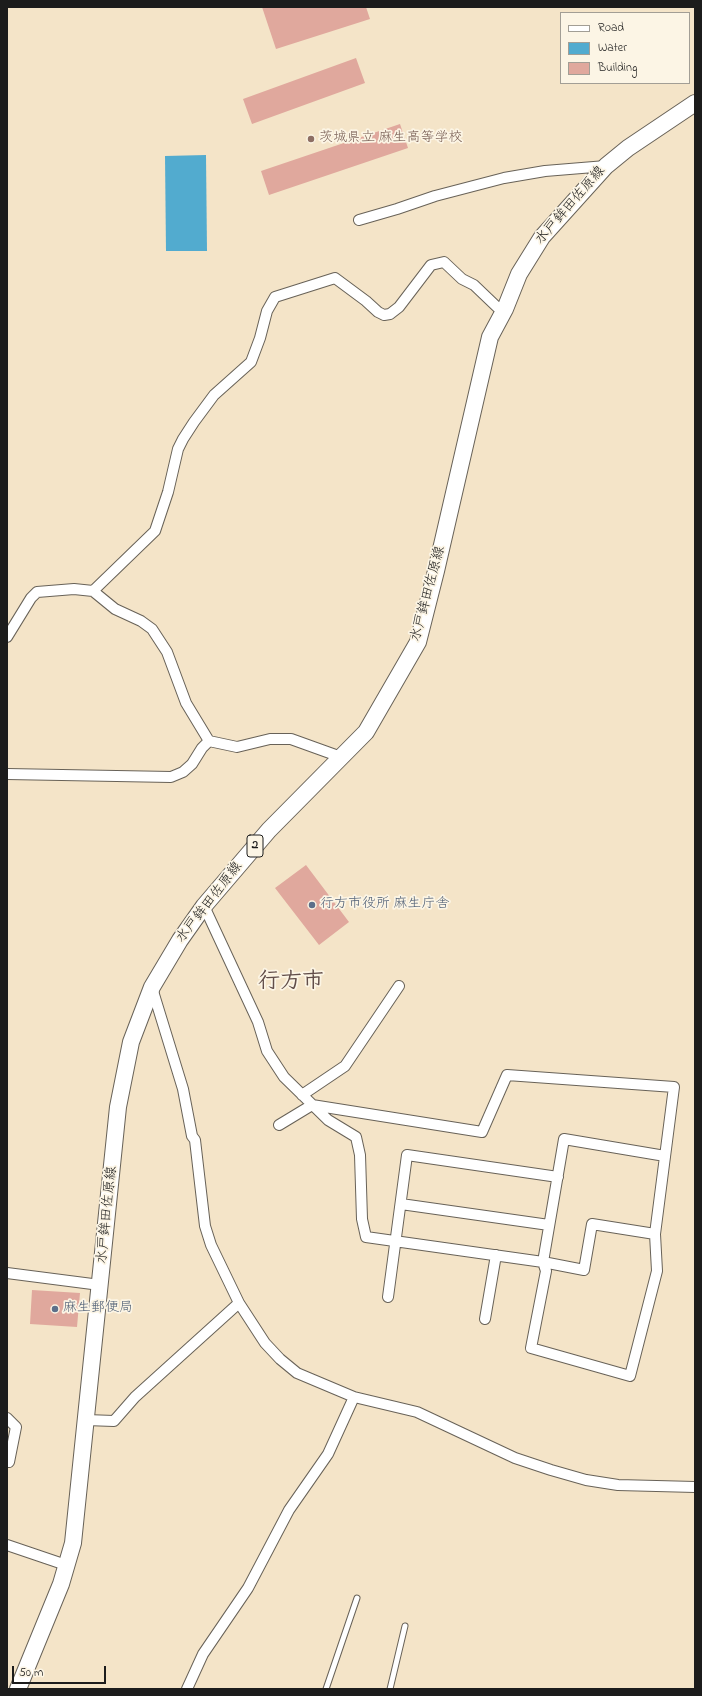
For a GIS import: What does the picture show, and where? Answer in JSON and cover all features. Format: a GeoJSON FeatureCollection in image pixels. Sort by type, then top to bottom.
{"type":"FeatureCollection","features":[{"type":"Feature","properties":{"kind":"main road","name":"水戸鉾田佐原線"},"geometry":{"type":"LineString","coordinates":[[18,1689],[61,1584],[73,1543],[118,1107],[131,1042],[152,987],[180,940],[204,906],[269,830],[366,732],[418,642],[438,564],[490,337],[505,309],[519,274],[542,237],[606,166],[628,148],[695,103]]}},
{"type":"Feature","properties":{"kind":"street"},"geometry":{"type":"LineString","coordinates":[[359,220],[435,196],[504,178],[544,171],[606,166]]}},
{"type":"Feature","properties":{"kind":"street"},"geometry":{"type":"LineString","coordinates":[[93,591],[155,531],[168,492],[178,449],[183,439],[214,395],[251,362],[258,346],[267,311],[276,297],[335,278],[378,312],[384,315],[390,314],[399,307],[431,265],[444,262],[462,279],[474,285],[497,307],[505,309]]}},
{"type":"Feature","properties":{"kind":"street"},"geometry":{"type":"LineString","coordinates":[[7,637],[31,598],[37,592],[74,589],[93,591],[115,609],[141,621],[152,629],[167,652],[186,703],[209,741],[237,747],[270,739],[291,739],[341,757]]}},
{"type":"Feature","properties":{"kind":"street"},"geometry":{"type":"LineString","coordinates":[[7,774],[171,777],[183,772],[192,764],[202,748],[209,741]]}},
{"type":"Feature","properties":{"kind":"street"},"geometry":{"type":"LineString","coordinates":[[204,906],[258,1022],[267,1051],[284,1077],[328,1120],[356,1137],[360,1155],[362,1219],[366,1237],[396,1240],[543,1262],[584,1270],[592,1224],[655,1234]]}},
{"type":"Feature","properties":{"kind":"street"},"geometry":{"type":"LineString","coordinates":[[302,1095],[345,1066],[399,986]]}},
{"type":"Feature","properties":{"kind":"street"},"geometry":{"type":"LineString","coordinates":[[152,987],[183,1089],[192,1136],[195,1140],[205,1226],[211,1245],[239,1303],[265,1343],[280,1359],[297,1373],[354,1396],[417,1412],[515,1458],[586,1480],[618,1485],[695,1487]]}},
{"type":"Feature","properties":{"kind":"street"},"geometry":{"type":"LineString","coordinates":[[279,1125],[312,1105],[482,1132],[506,1075],[674,1088],[655,1234],[657,1271],[630,1376],[531,1348],[546,1271],[543,1262],[564,1139],[665,1156]]}},
{"type":"Feature","properties":{"kind":"street"},"geometry":{"type":"LineString","coordinates":[[388,1297],[407,1155],[558,1178]]}},
{"type":"Feature","properties":{"kind":"street"},"geometry":{"type":"LineString","coordinates":[[401,1204],[549,1225]]}},
{"type":"Feature","properties":{"kind":"street"},"geometry":{"type":"LineString","coordinates":[[485,1319],[496,1255]]}},
{"type":"Feature","properties":{"kind":"street"},"geometry":{"type":"LineString","coordinates":[[7,1272],[100,1285]]}},
{"type":"Feature","properties":{"kind":"street"},"geometry":{"type":"LineString","coordinates":[[86,1420],[114,1421],[136,1397],[239,1303]]}},
{"type":"Feature","properties":{"kind":"street"},"geometry":{"type":"LineString","coordinates":[[187,1689],[203,1654],[248,1588],[289,1510],[328,1454],[354,1396]]}},
{"type":"Feature","properties":{"kind":"street"},"geometry":{"type":"LineString","coordinates":[[7,1418],[16,1427],[10,1462]]}},
{"type":"Feature","properties":{"kind":"street"},"geometry":{"type":"LineString","coordinates":[[7,1546],[66,1565]]}},
{"type":"Feature","properties":{"kind":"lane"},"geometry":{"type":"LineString","coordinates":[[326,1689],[356,1598]]}},
{"type":"Feature","properties":{"kind":"lane"},"geometry":{"type":"LineString","coordinates":[[390,1689],[405,1626]]}},
{"type":"Feature","properties":{"kind":"water"},"geometry":{"type":"Polygon","coordinates":[[[206,155],[207,251],[166,251],[165,156],[206,155]]]}},
{"type":"Feature","properties":{"kind":"building"},"geometry":{"type":"Polygon","coordinates":[[[262,7],[366,7],[370,19],[276,49],[262,7]]]}},
{"type":"Feature","properties":{"kind":"building"},"geometry":{"type":"Polygon","coordinates":[[[356,58],[365,83],[252,124],[243,99],[356,58]]]}},
{"type":"Feature","properties":{"kind":"building"},"geometry":{"type":"Polygon","coordinates":[[[400,124],[408,148],[269,195],[261,171],[400,124]]]}},
{"type":"Feature","properties":{"kind":"building","name":"行方市役所 麻生庁舎"},"geometry":{"type":"Polygon","coordinates":[[[306,865],[349,922],[319,945],[275,888],[306,865]]]}},
{"type":"Feature","properties":{"kind":"building"},"geometry":{"type":"Polygon","coordinates":[[[32,1290],[80,1293],[77,1327],[30,1324],[32,1290]]]}},
{"type":"Feature","properties":{"kind":"place","name":"茨城県立 麻生高等学校"},"geometry":{"type":"Point","coordinates":[311,139]}},
{"type":"Feature","properties":{"kind":"place","name":"行方市役所 麻生庁舎"},"geometry":{"type":"Point","coordinates":[312,905]}},
{"type":"Feature","properties":{"kind":"place","name":"麻生郵便局"},"geometry":{"type":"Point","coordinates":[55,1309]}},
{"type":"Feature","properties":{"kind":"district","name":"行方市"},"geometry":{"type":"Point","coordinates":[291,983]}}]}
